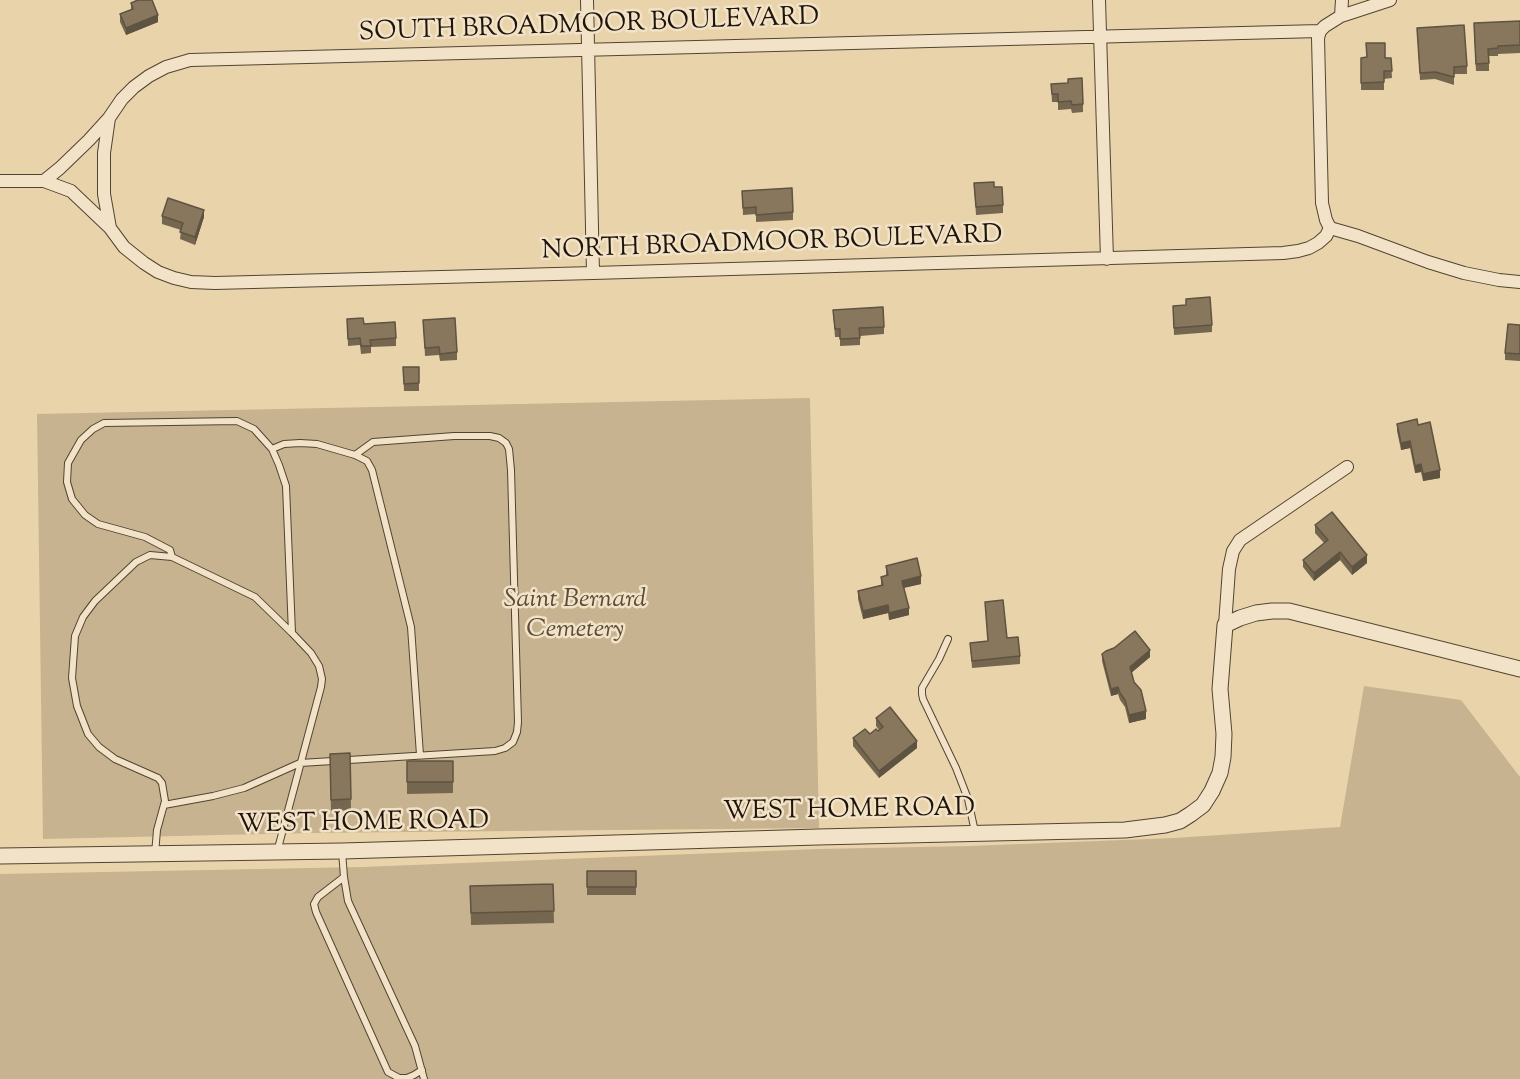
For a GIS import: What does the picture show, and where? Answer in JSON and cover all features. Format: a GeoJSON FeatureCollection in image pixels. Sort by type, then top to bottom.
{"type":"FeatureCollection","features":[{"type":"Feature","properties":{"kind":"street"},"geometry":{"type":"LineString","coordinates":[[587,0],[593,273]]}},
{"type":"Feature","properties":{"kind":"street"},"geometry":{"type":"LineString","coordinates":[[1099,0],[1107,259]]}},
{"type":"Feature","properties":{"kind":"street"},"geometry":{"type":"LineString","coordinates":[[1341,16],[1342,0]]}},
{"type":"Feature","properties":{"kind":"street"},"geometry":{"type":"LineString","coordinates":[[1390,0],[1341,16],[1320,31],[1318,38],[1322,202],[1326,220],[1330,228],[1428,262],[1464,273],[1520,282]]}},
{"type":"Feature","properties":{"kind":"street","name":"SOUTH BROADMOOR BOULEVARD"},"geometry":{"type":"LineString","coordinates":[[44,181],[109,118],[122,99],[134,87],[166,67],[190,60],[1320,31]]}},
{"type":"Feature","properties":{"kind":"street"},"geometry":{"type":"LineString","coordinates":[[109,118],[104,153],[104,194],[110,228]]}},
{"type":"Feature","properties":{"kind":"street"},"geometry":{"type":"LineString","coordinates":[[0,181],[44,181]]}},
{"type":"Feature","properties":{"kind":"street","name":"NORTH BROADMOOR BOULEVARD"},"geometry":{"type":"LineString","coordinates":[[44,181],[71,191],[110,228],[124,247],[158,272],[191,282],[214,283],[1271,254],[1309,248],[1326,236],[1330,228]]}},
{"type":"Feature","properties":{"kind":"street"},"geometry":{"type":"LineString","coordinates":[[1347,467],[1240,540],[1233,550],[1229,569],[1225,625],[1256,613],[1289,611],[1520,669]]}},
{"type":"Feature","properties":{"kind":"street","name":"WEST HOME ROAD"},"geometry":{"type":"LineString","coordinates":[[0,856],[342,851],[1125,830],[1166,825],[1180,821],[1203,805],[1220,773],[1224,734],[1221,689],[1225,625]]}},
{"type":"Feature","properties":{"kind":"lane"},"geometry":{"type":"LineString","coordinates":[[172,557],[170,550],[145,537],[98,524],[85,514],[72,499],[67,482],[68,463],[81,440],[104,423],[237,421],[254,429],[272,449],[286,486],[292,633]]}},
{"type":"Feature","properties":{"kind":"lane"},"geometry":{"type":"LineString","coordinates":[[164,805],[244,788],[300,763],[495,752],[513,742],[518,722],[509,449],[506,443],[490,436],[454,436],[373,442],[355,455]]}},
{"type":"Feature","properties":{"kind":"lane"},"geometry":{"type":"LineString","coordinates":[[272,449],[300,442],[317,444],[355,455],[367,461],[372,470],[411,627],[420,755]]}},
{"type":"Feature","properties":{"kind":"lane"},"geometry":{"type":"LineString","coordinates":[[155,854],[157,830],[164,805],[162,783],[158,778],[115,759],[99,747],[88,734],[77,706],[72,678],[75,636],[83,617],[136,562],[150,555],[172,557],[255,597],[311,653],[319,666],[321,687],[277,852]]}},
{"type":"Feature","properties":{"kind":"lane"},"geometry":{"type":"LineString","coordinates":[[948,639],[922,688],[922,694],[956,768],[968,799],[976,833]]}},
{"type":"Feature","properties":{"kind":"lane"},"geometry":{"type":"LineString","coordinates":[[342,851],[348,901],[415,1046],[424,1079]]}},
{"type":"Feature","properties":{"kind":"lane"},"geometry":{"type":"LineString","coordinates":[[344,877],[318,897],[314,904],[316,912],[388,1075],[406,1078],[422,1070]]}},
{"type":"Feature","properties":{"kind":"green space","name":"Saint Bernard Cemetery"},"geometry":{"type":"Polygon","coordinates":[[[810,398],[819,828],[310,833],[43,839],[37,414],[810,398]]]}},
{"type":"Feature","properties":{"kind":"green space"},"geometry":{"type":"Polygon","coordinates":[[[1364,686],[1461,700],[1520,777],[1520,1079],[0,1079],[0,874],[362,867],[818,849],[970,846],[1174,838],[1340,827],[1364,686]]]}},
{"type":"Feature","properties":{"kind":"building"},"geometry":{"type":"Polygon","coordinates":[[[138,0],[152,0],[158,15],[126,28],[120,14],[133,9],[131,3],[138,0]]]}},
{"type":"Feature","properties":{"kind":"building"},"geometry":{"type":"Polygon","coordinates":[[[1520,21],[1520,45],[1488,49],[1489,63],[1476,64],[1474,23],[1520,21]]]}},
{"type":"Feature","properties":{"kind":"building"},"geometry":{"type":"Polygon","coordinates":[[[1464,25],[1467,66],[1454,67],[1454,77],[1435,72],[1420,73],[1417,28],[1464,25]]]}},
{"type":"Feature","properties":{"kind":"building"},"geometry":{"type":"Polygon","coordinates":[[[1366,43],[1385,43],[1385,58],[1391,58],[1392,71],[1384,71],[1384,82],[1361,83],[1361,58],[1367,57],[1366,43]]]}},
{"type":"Feature","properties":{"kind":"building"},"geometry":{"type":"Polygon","coordinates":[[[1082,78],[1083,104],[1072,105],[1071,101],[1058,102],[1058,94],[1052,94],[1051,84],[1068,83],[1068,79],[1082,78]]]}},
{"type":"Feature","properties":{"kind":"building"},"geometry":{"type":"Polygon","coordinates":[[[994,182],[994,187],[1002,187],[1003,205],[976,207],[974,183],[994,182]]]}},
{"type":"Feature","properties":{"kind":"building"},"geometry":{"type":"Polygon","coordinates":[[[792,188],[793,212],[756,215],[756,207],[743,208],[742,191],[792,188]]]}},
{"type":"Feature","properties":{"kind":"building"},"geometry":{"type":"Polygon","coordinates":[[[168,198],[204,210],[195,237],[180,232],[183,223],[162,216],[168,198]]]}},
{"type":"Feature","properties":{"kind":"building"},"geometry":{"type":"Polygon","coordinates":[[[1210,297],[1212,325],[1174,328],[1173,306],[1186,305],[1186,299],[1210,297]]]}},
{"type":"Feature","properties":{"kind":"building"},"geometry":{"type":"Polygon","coordinates":[[[883,307],[884,327],[859,328],[860,338],[840,339],[840,329],[835,329],[833,310],[883,307]]]}},
{"type":"Feature","properties":{"kind":"building"},"geometry":{"type":"Polygon","coordinates":[[[363,318],[364,324],[395,322],[396,338],[370,340],[371,346],[361,346],[360,338],[348,339],[347,319],[363,318]]]}},
{"type":"Feature","properties":{"kind":"building"},"geometry":{"type":"Polygon","coordinates":[[[455,318],[457,352],[440,354],[439,347],[425,348],[423,320],[455,318]]]}},
{"type":"Feature","properties":{"kind":"building"},"geometry":{"type":"Polygon","coordinates":[[[1508,324],[1520,325],[1520,354],[1505,353],[1508,324]]]}},
{"type":"Feature","properties":{"kind":"building"},"geometry":{"type":"Polygon","coordinates":[[[403,367],[419,367],[419,383],[404,384],[403,367]]]}},
{"type":"Feature","properties":{"kind":"building"},"geometry":{"type":"Polygon","coordinates":[[[1417,419],[1418,425],[1430,422],[1440,470],[1423,474],[1421,464],[1415,466],[1410,441],[1401,443],[1397,424],[1417,419]]]}},
{"type":"Feature","properties":{"kind":"building"},"geometry":{"type":"Polygon","coordinates":[[[1332,512],[1367,555],[1352,567],[1340,552],[1314,573],[1303,560],[1328,540],[1315,525],[1332,512]]]}},
{"type":"Feature","properties":{"kind":"building"},"geometry":{"type":"Polygon","coordinates":[[[917,558],[921,576],[902,581],[909,608],[889,613],[888,605],[863,611],[858,591],[883,585],[881,577],[888,575],[886,566],[917,558]]]}},
{"type":"Feature","properties":{"kind":"building"},"geometry":{"type":"Polygon","coordinates":[[[1003,600],[1007,638],[1018,637],[1020,656],[972,661],[970,643],[988,641],[985,602],[1003,600]]]}},
{"type":"Feature","properties":{"kind":"building"},"geometry":{"type":"Polygon","coordinates":[[[1135,631],[1150,650],[1130,667],[1134,682],[1141,690],[1146,711],[1129,715],[1118,687],[1111,689],[1102,654],[1114,648],[1135,631]]]}},
{"type":"Feature","properties":{"kind":"building"},"geometry":{"type":"Polygon","coordinates":[[[890,707],[917,741],[879,771],[853,738],[865,729],[870,734],[883,727],[876,718],[890,707]]]}},
{"type":"Feature","properties":{"kind":"building"},"geometry":{"type":"Polygon","coordinates":[[[350,753],[351,799],[331,800],[330,754],[350,753]]]}},
{"type":"Feature","properties":{"kind":"building"},"geometry":{"type":"Polygon","coordinates":[[[407,761],[453,761],[453,782],[407,782],[407,761]]]}},
{"type":"Feature","properties":{"kind":"building"},"geometry":{"type":"Polygon","coordinates":[[[587,871],[636,871],[636,887],[587,887],[587,871]]]}},
{"type":"Feature","properties":{"kind":"building"},"geometry":{"type":"Polygon","coordinates":[[[553,884],[554,911],[471,913],[470,886],[553,884]]]}}]}
